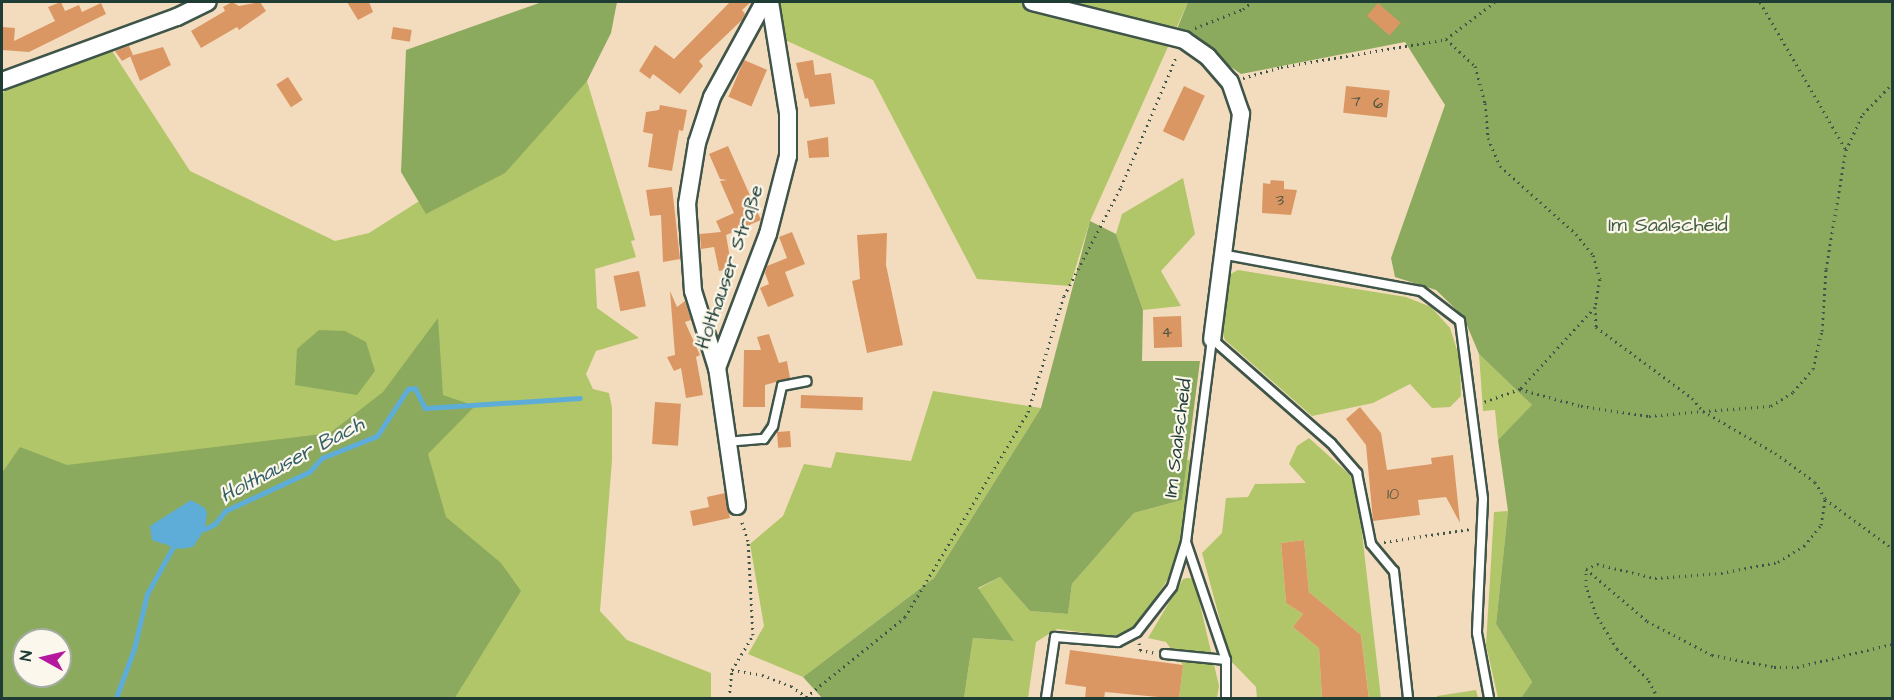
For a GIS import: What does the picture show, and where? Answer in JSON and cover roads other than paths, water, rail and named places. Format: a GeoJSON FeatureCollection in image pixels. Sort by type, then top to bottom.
{"type":"FeatureCollection","features":[{"type":"Feature","properties":{"kind":"street"},"geometry":{"type":"LineString","coordinates":[[2,81],[177,17],[208,2]]}},
{"type":"Feature","properties":{"kind":"street","name":"Holthauser Straße"},"geometry":{"type":"LineString","coordinates":[[737,506],[717,368],[693,291],[687,204],[697,143],[712,97],[764,2]]}},
{"type":"Feature","properties":{"kind":"street","name":"Holthauser Straße"},"geometry":{"type":"LineString","coordinates":[[717,368],[768,234],[788,156],[788,113],[770,2]]}},
{"type":"Feature","properties":{"kind":"street","name":"Im Saalscheid"},"geometry":{"type":"LineString","coordinates":[[1032,2],[1184,40],[1208,57],[1230,82],[1241,114],[1220,254],[1212,339]]}},
{"type":"Feature","properties":{"kind":"lane"},"geometry":{"type":"LineString","coordinates":[[1220,254],[1421,291],[1460,321],[1483,499],[1477,633],[1490,699]]}},
{"type":"Feature","properties":{"kind":"lane"},"geometry":{"type":"LineString","coordinates":[[1212,339],[1331,443],[1357,473],[1371,544],[1394,571],[1408,699]]}},
{"type":"Feature","properties":{"kind":"lane","name":"Im Saalscheid"},"geometry":{"type":"LineString","coordinates":[[1046,699],[1055,636],[1118,642],[1137,632],[1172,587],[1186,542],[1212,339]]}},
{"type":"Feature","properties":{"kind":"lane"},"geometry":{"type":"LineString","coordinates":[[726,442],[764,439],[773,426],[782,386],[807,381]]}},
{"type":"Feature","properties":{"kind":"lane"},"geometry":{"type":"LineString","coordinates":[[1186,542],[1226,660],[1226,699]]}},
{"type":"Feature","properties":{"kind":"lane"},"geometry":{"type":"LineString","coordinates":[[1166,654],[1226,660]]}},
{"type":"Feature","properties":{"kind":"water"},"geometry":{"type":"Polygon","coordinates":[[[191,500],[205,508],[207,513],[205,529],[193,547],[179,549],[152,540],[150,526],[191,500]]]}},
{"type":"Feature","properties":{"kind":"waterway","name":"Holthauser Bach"},"geometry":{"type":"LineString","coordinates":[[205,529],[215,524],[225,511],[309,472],[322,458],[377,436],[408,389],[415,388],[425,408],[580,398]]}},
{"type":"Feature","properties":{"kind":"waterway","name":"Holthauser Bach"},"geometry":{"type":"LineString","coordinates":[[116,698],[134,649],[147,594],[173,547]]}}]}
